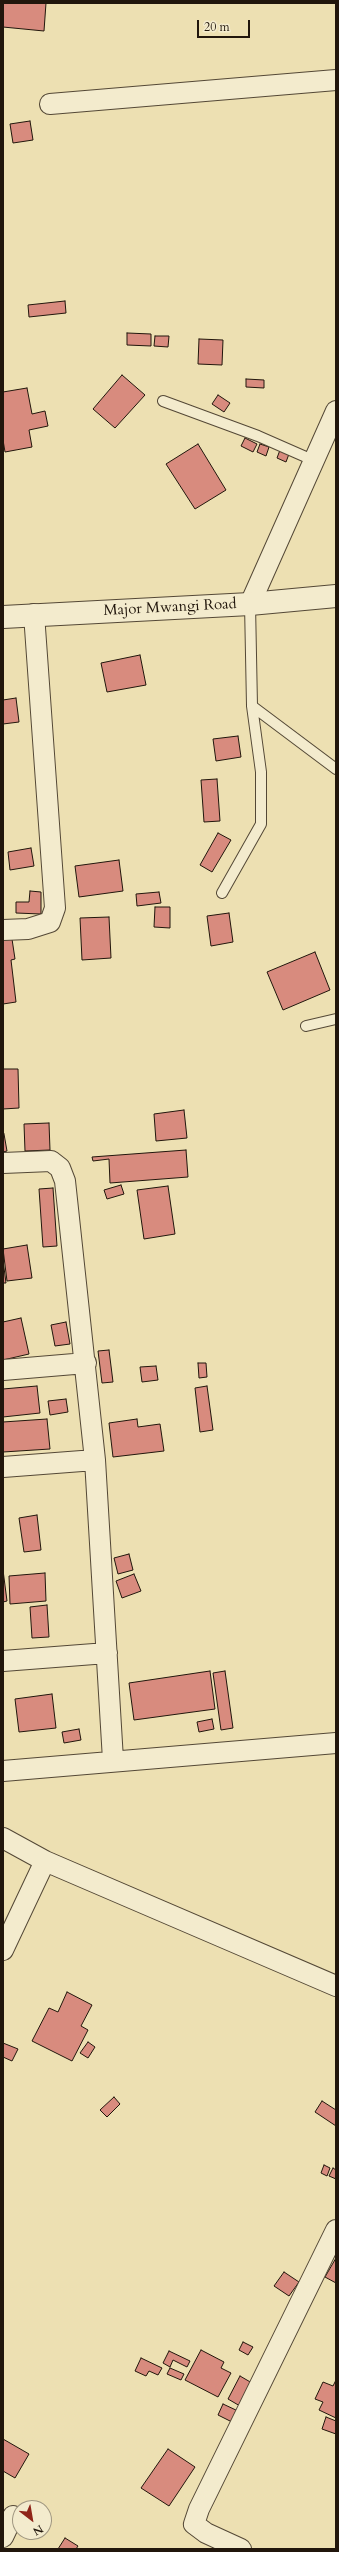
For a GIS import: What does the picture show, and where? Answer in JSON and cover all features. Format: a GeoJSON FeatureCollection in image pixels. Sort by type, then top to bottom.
{"type":"FeatureCollection","features":[{"type":"Feature","properties":{"kind":"street"},"geometry":{"type":"LineString","coordinates":[[50,104],[336,80]]}},
{"type":"Feature","properties":{"kind":"street"},"geometry":{"type":"LineString","coordinates":[[250,604],[336,411]]}},
{"type":"Feature","properties":{"kind":"street","name":"Major Mwangi Road"},"geometry":{"type":"LineString","coordinates":[[3,617],[34,614],[250,604],[336,596]]}},
{"type":"Feature","properties":{"kind":"street"},"geometry":{"type":"LineString","coordinates":[[3,930],[28,929],[50,922],[54,908],[34,614]]}},
{"type":"Feature","properties":{"kind":"street"},"geometry":{"type":"LineString","coordinates":[[3,1163],[51,1161],[60,1168],[65,1181],[86,1363],[95,1460],[113,1760]]}},
{"type":"Feature","properties":{"kind":"street"},"geometry":{"type":"LineString","coordinates":[[3,1370],[86,1363]]}},
{"type":"Feature","properties":{"kind":"street"},"geometry":{"type":"LineString","coordinates":[[3,1467],[95,1460]]}},
{"type":"Feature","properties":{"kind":"street"},"geometry":{"type":"LineString","coordinates":[[3,1662],[107,1653]]}},
{"type":"Feature","properties":{"kind":"street"},"geometry":{"type":"LineString","coordinates":[[3,1770],[336,1743]]}},
{"type":"Feature","properties":{"kind":"street"},"geometry":{"type":"LineString","coordinates":[[3,1838],[45,1861],[336,1986]]}},
{"type":"Feature","properties":{"kind":"street"},"geometry":{"type":"LineString","coordinates":[[3,1950],[45,1861]]}},
{"type":"Feature","properties":{"kind":"street"},"geometry":{"type":"LineString","coordinates":[[241,2549],[206,2533],[194,2524],[199,2509],[336,2230]]}},
{"type":"Feature","properties":{"kind":"street"},"geometry":{"type":"LineString","coordinates":[[3,2537],[12,2518]]}},
{"type":"Feature","properties":{"kind":"lane"},"geometry":{"type":"LineString","coordinates":[[164,401],[258,436],[315,461]]}},
{"type":"Feature","properties":{"kind":"lane"},"geometry":{"type":"LineString","coordinates":[[222,893],[261,824],[261,772],[252,706],[250,604]]}},
{"type":"Feature","properties":{"kind":"lane"},"geometry":{"type":"LineString","coordinates":[[252,706],[336,768]]}},
{"type":"Feature","properties":{"kind":"lane"},"geometry":{"type":"LineString","coordinates":[[306,1026],[336,1019]]}},
{"type":"Feature","properties":{"kind":"building"},"geometry":{"type":"Polygon","coordinates":[[[3,3],[46,3],[44,31],[3,27],[3,3]]]}},
{"type":"Feature","properties":{"kind":"building"},"geometry":{"type":"Polygon","coordinates":[[[30,121],[33,140],[13,143],[10,124],[30,121]]]}},
{"type":"Feature","properties":{"kind":"building"},"geometry":{"type":"Polygon","coordinates":[[[65,301],[66,313],[29,317],[28,305],[65,301]]]}},
{"type":"Feature","properties":{"kind":"building"},"geometry":{"type":"Polygon","coordinates":[[[127,333],[151,334],[151,346],[127,345],[127,333]]]}},
{"type":"Feature","properties":{"kind":"building"},"geometry":{"type":"Polygon","coordinates":[[[155,336],[169,336],[168,347],[154,346],[155,336]]]}},
{"type":"Feature","properties":{"kind":"building"},"geometry":{"type":"Polygon","coordinates":[[[199,339],[223,340],[222,365],[198,364],[199,339]]]}},
{"type":"Feature","properties":{"kind":"building"},"geometry":{"type":"Polygon","coordinates":[[[122,375],[145,395],[115,428],[93,409],[122,375]]]}},
{"type":"Feature","properties":{"kind":"building"},"geometry":{"type":"Polygon","coordinates":[[[246,379],[264,380],[264,388],[246,387],[246,379]]]}},
{"type":"Feature","properties":{"kind":"building"},"geometry":{"type":"Polygon","coordinates":[[[27,388],[32,414],[45,411],[48,426],[29,430],[32,447],[5,452],[3,440],[3,392],[27,388]]]}},
{"type":"Feature","properties":{"kind":"building"},"geometry":{"type":"Polygon","coordinates":[[[218,395],[230,403],[224,412],[212,404],[218,395]]]}},
{"type":"Feature","properties":{"kind":"building"},"geometry":{"type":"Polygon","coordinates":[[[245,438],[257,444],[253,452],[241,446],[245,438]]]}},
{"type":"Feature","properties":{"kind":"building"},"geometry":{"type":"Polygon","coordinates":[[[198,444],[226,490],[195,509],[166,464],[198,444]]]}},
{"type":"Feature","properties":{"kind":"building"},"geometry":{"type":"Polygon","coordinates":[[[260,444],[269,447],[266,456],[257,452],[260,444]]]}},
{"type":"Feature","properties":{"kind":"building"},"geometry":{"type":"Polygon","coordinates":[[[280,450],[289,454],[286,462],[277,458],[280,450]]]}},
{"type":"Feature","properties":{"kind":"building"},"geometry":{"type":"Polygon","coordinates":[[[140,655],[146,685],[107,692],[101,663],[140,655]]]}},
{"type":"Feature","properties":{"kind":"building"},"geometry":{"type":"Polygon","coordinates":[[[16,698],[19,722],[3,724],[3,700],[16,698]]]}},
{"type":"Feature","properties":{"kind":"building"},"geometry":{"type":"Polygon","coordinates":[[[238,736],[241,757],[216,761],[213,739],[238,736]]]}},
{"type":"Feature","properties":{"kind":"building"},"geometry":{"type":"Polygon","coordinates":[[[217,779],[220,821],[204,822],[201,780],[217,779]]]}},
{"type":"Feature","properties":{"kind":"building"},"geometry":{"type":"Polygon","coordinates":[[[218,833],[231,840],[212,872],[200,865],[218,833]]]}},
{"type":"Feature","properties":{"kind":"building"},"geometry":{"type":"Polygon","coordinates":[[[31,848],[34,866],[10,870],[8,852],[31,848]]]}},
{"type":"Feature","properties":{"kind":"building"},"geometry":{"type":"Polygon","coordinates":[[[119,860],[123,891],[79,897],[75,866],[119,860]]]}},
{"type":"Feature","properties":{"kind":"building"},"geometry":{"type":"Polygon","coordinates":[[[30,891],[41,892],[41,914],[16,913],[16,902],[29,902],[30,891]]]}},
{"type":"Feature","properties":{"kind":"building"},"geometry":{"type":"Polygon","coordinates":[[[159,892],[161,903],[137,906],[136,894],[159,892]]]}},
{"type":"Feature","properties":{"kind":"building"},"geometry":{"type":"Polygon","coordinates":[[[155,907],[170,907],[170,928],[154,927],[155,907]]]}},
{"type":"Feature","properties":{"kind":"building"},"geometry":{"type":"Polygon","coordinates":[[[229,913],[233,942],[211,946],[207,916],[229,913]]]}},
{"type":"Feature","properties":{"kind":"building"},"geometry":{"type":"Polygon","coordinates":[[[109,917],[111,958],[82,960],[80,918],[109,917]]]}},
{"type":"Feature","properties":{"kind":"building"},"geometry":{"type":"Polygon","coordinates":[[[12,939],[15,959],[11,960],[16,1002],[3,1004],[3,940],[12,939]]]}},
{"type":"Feature","properties":{"kind":"building"},"geometry":{"type":"Polygon","coordinates":[[[315,952],[330,990],[283,1010],[267,972],[315,952]]]}},
{"type":"Feature","properties":{"kind":"building"},"geometry":{"type":"Polygon","coordinates":[[[3,1069],[18,1069],[19,1108],[3,1109],[3,1069]]]}},
{"type":"Feature","properties":{"kind":"building"},"geometry":{"type":"Polygon","coordinates":[[[184,1110],[187,1138],[156,1141],[154,1114],[184,1110]]]}},
{"type":"Feature","properties":{"kind":"building"},"geometry":{"type":"Polygon","coordinates":[[[49,1123],[50,1150],[25,1151],[24,1124],[49,1123]]]}},
{"type":"Feature","properties":{"kind":"building"},"geometry":{"type":"Polygon","coordinates":[[[4,1134],[7,1151],[3,1152],[3,1135],[4,1134]]]}},
{"type":"Feature","properties":{"kind":"building"},"geometry":{"type":"Polygon","coordinates":[[[186,1150],[188,1177],[110,1183],[109,1159],[93,1161],[92,1157],[186,1150]]]}},
{"type":"Feature","properties":{"kind":"building"},"geometry":{"type":"Polygon","coordinates":[[[121,1185],[124,1194],[107,1199],[104,1190],[121,1185]]]}},
{"type":"Feature","properties":{"kind":"building"},"geometry":{"type":"Polygon","coordinates":[[[168,1186],[175,1234],[144,1239],[137,1190],[168,1186]]]}},
{"type":"Feature","properties":{"kind":"building"},"geometry":{"type":"Polygon","coordinates":[[[53,1188],[57,1246],[43,1247],[39,1189],[53,1188]]]}},
{"type":"Feature","properties":{"kind":"building"},"geometry":{"type":"Polygon","coordinates":[[[27,1245],[32,1278],[7,1281],[3,1249],[27,1245]]]}},
{"type":"Feature","properties":{"kind":"building"},"geometry":{"type":"Polygon","coordinates":[[[3,1260],[6,1283],[3,1283],[3,1260]]]}},
{"type":"Feature","properties":{"kind":"building"},"geometry":{"type":"Polygon","coordinates":[[[21,1318],[29,1354],[3,1360],[3,1322],[21,1318]]]}},
{"type":"Feature","properties":{"kind":"building"},"geometry":{"type":"Polygon","coordinates":[[[66,1322],[70,1344],[55,1346],[51,1325],[66,1322]]]}},
{"type":"Feature","properties":{"kind":"building"},"geometry":{"type":"Polygon","coordinates":[[[109,1350],[113,1382],[102,1383],[98,1351],[109,1350]]]}},
{"type":"Feature","properties":{"kind":"building"},"geometry":{"type":"Polygon","coordinates":[[[198,1363],[206,1363],[207,1377],[199,1378],[198,1363]]]}},
{"type":"Feature","properties":{"kind":"building"},"geometry":{"type":"Polygon","coordinates":[[[156,1366],[158,1380],[142,1382],[140,1367],[156,1366]]]}},
{"type":"Feature","properties":{"kind":"building"},"geometry":{"type":"Polygon","coordinates":[[[37,1386],[40,1413],[3,1417],[3,1389],[37,1386]]]}},
{"type":"Feature","properties":{"kind":"building"},"geometry":{"type":"Polygon","coordinates":[[[207,1386],[213,1430],[200,1432],[195,1388],[207,1386]]]}},
{"type":"Feature","properties":{"kind":"building"},"geometry":{"type":"Polygon","coordinates":[[[66,1399],[68,1412],[50,1415],[48,1401],[66,1399]]]}},
{"type":"Feature","properties":{"kind":"building"},"geometry":{"type":"Polygon","coordinates":[[[47,1419],[50,1449],[3,1452],[3,1422],[47,1419]]]}},
{"type":"Feature","properties":{"kind":"building"},"geometry":{"type":"Polygon","coordinates":[[[137,1419],[138,1427],[160,1424],[164,1451],[113,1457],[109,1423],[137,1419]]]}},
{"type":"Feature","properties":{"kind":"building"},"geometry":{"type":"Polygon","coordinates":[[[37,1515],[41,1550],[24,1552],[19,1518],[37,1515]]]}},
{"type":"Feature","properties":{"kind":"building"},"geometry":{"type":"Polygon","coordinates":[[[129,1554],[133,1570],[118,1574],[114,1558],[129,1554]]]}},
{"type":"Feature","properties":{"kind":"building"},"geometry":{"type":"Polygon","coordinates":[[[3,1570],[7,1601],[3,1602],[3,1570]]]}},
{"type":"Feature","properties":{"kind":"building"},"geometry":{"type":"Polygon","coordinates":[[[45,1573],[46,1601],[10,1604],[9,1576],[45,1573]]]}},
{"type":"Feature","properties":{"kind":"building"},"geometry":{"type":"Polygon","coordinates":[[[134,1574],[141,1591],[122,1598],[116,1581],[134,1574]]]}},
{"type":"Feature","properties":{"kind":"building"},"geometry":{"type":"Polygon","coordinates":[[[47,1605],[49,1637],[32,1638],[30,1607],[47,1605]]]}},
{"type":"Feature","properties":{"kind":"building"},"geometry":{"type":"Polygon","coordinates":[[[210,1671],[215,1709],[134,1720],[129,1683],[210,1671]]]}},
{"type":"Feature","properties":{"kind":"building"},"geometry":{"type":"Polygon","coordinates":[[[225,1671],[233,1728],[221,1730],[213,1673],[225,1671]]]}},
{"type":"Feature","properties":{"kind":"building"},"geometry":{"type":"Polygon","coordinates":[[[52,1694],[56,1728],[19,1732],[15,1699],[52,1694]]]}},
{"type":"Feature","properties":{"kind":"building"},"geometry":{"type":"Polygon","coordinates":[[[212,1719],[214,1729],[199,1732],[197,1722],[212,1719]]]}},
{"type":"Feature","properties":{"kind":"building"},"geometry":{"type":"Polygon","coordinates":[[[79,1729],[81,1740],[64,1743],[62,1732],[79,1729]]]}},
{"type":"Feature","properties":{"kind":"building"},"geometry":{"type":"Polygon","coordinates":[[[67,1992],[92,2005],[81,2026],[88,2030],[72,2061],[32,2041],[49,2008],[58,2012],[67,1992]]]}},
{"type":"Feature","properties":{"kind":"building"},"geometry":{"type":"Polygon","coordinates":[[[88,2042],[95,2047],[88,2058],[80,2053],[88,2042]]]}},
{"type":"Feature","properties":{"kind":"building"},"geometry":{"type":"Polygon","coordinates":[[[3,2043],[18,2049],[12,2061],[3,2057],[3,2043]]]}},
{"type":"Feature","properties":{"kind":"building"},"geometry":{"type":"Polygon","coordinates":[[[114,2097],[120,2104],[107,2117],[100,2110],[114,2097]]]}},
{"type":"Feature","properties":{"kind":"building"},"geometry":{"type":"Polygon","coordinates":[[[322,2101],[336,2110],[336,2126],[315,2112],[322,2101]]]}},
{"type":"Feature","properties":{"kind":"building"},"geometry":{"type":"Polygon","coordinates":[[[324,2165],[330,2168],[327,2176],[321,2173],[324,2165]]]}},
{"type":"Feature","properties":{"kind":"building"},"geometry":{"type":"Polygon","coordinates":[[[333,2168],[336,2170],[336,2179],[329,2176],[333,2168]]]}},
{"type":"Feature","properties":{"kind":"building"},"geometry":{"type":"Polygon","coordinates":[[[336,2258],[336,2283],[325,2277],[336,2258]]]}},
{"type":"Feature","properties":{"kind":"building"},"geometry":{"type":"Polygon","coordinates":[[[284,2272],[299,2282],[289,2296],[274,2286],[284,2272]]]}},
{"type":"Feature","properties":{"kind":"building"},"geometry":{"type":"Polygon","coordinates":[[[243,2342],[253,2347],[248,2355],[239,2350],[243,2342]]]}},
{"type":"Feature","properties":{"kind":"building"},"geometry":{"type":"Polygon","coordinates":[[[201,2350],[224,2362],[221,2368],[231,2373],[218,2397],[185,2380],[201,2350]]]}},
{"type":"Feature","properties":{"kind":"building"},"geometry":{"type":"Polygon","coordinates":[[[169,2351],[190,2361],[187,2367],[173,2360],[170,2367],[163,2363],[169,2351]]]}},
{"type":"Feature","properties":{"kind":"building"},"geometry":{"type":"Polygon","coordinates":[[[141,2358],[162,2368],[158,2375],[149,2371],[146,2376],[135,2371],[141,2358]]]}},
{"type":"Feature","properties":{"kind":"building"},"geometry":{"type":"Polygon","coordinates":[[[170,2368],[184,2374],[181,2380],[167,2374],[170,2368]]]}},
{"type":"Feature","properties":{"kind":"building"},"geometry":{"type":"Polygon","coordinates":[[[240,2376],[252,2383],[240,2406],[228,2399],[240,2376]]]}},
{"type":"Feature","properties":{"kind":"building"},"geometry":{"type":"Polygon","coordinates":[[[336,2380],[336,2418],[319,2410],[323,2402],[315,2399],[323,2382],[333,2386],[336,2380]]]}},
{"type":"Feature","properties":{"kind":"building"},"geometry":{"type":"Polygon","coordinates":[[[223,2404],[238,2411],[232,2422],[218,2415],[223,2404]]]}},
{"type":"Feature","properties":{"kind":"building"},"geometry":{"type":"Polygon","coordinates":[[[326,2417],[336,2421],[336,2434],[322,2429],[326,2417]]]}},
{"type":"Feature","properties":{"kind":"building"},"geometry":{"type":"Polygon","coordinates":[[[3,2439],[29,2454],[15,2478],[3,2471],[3,2439]]]}},
{"type":"Feature","properties":{"kind":"building"},"geometry":{"type":"Polygon","coordinates":[[[168,2449],[195,2467],[169,2506],[141,2488],[168,2449]]]}},
{"type":"Feature","properties":{"kind":"building"},"geometry":{"type":"Polygon","coordinates":[[[65,2538],[78,2546],[76,2549],[58,2549],[65,2538]]]}}]}
